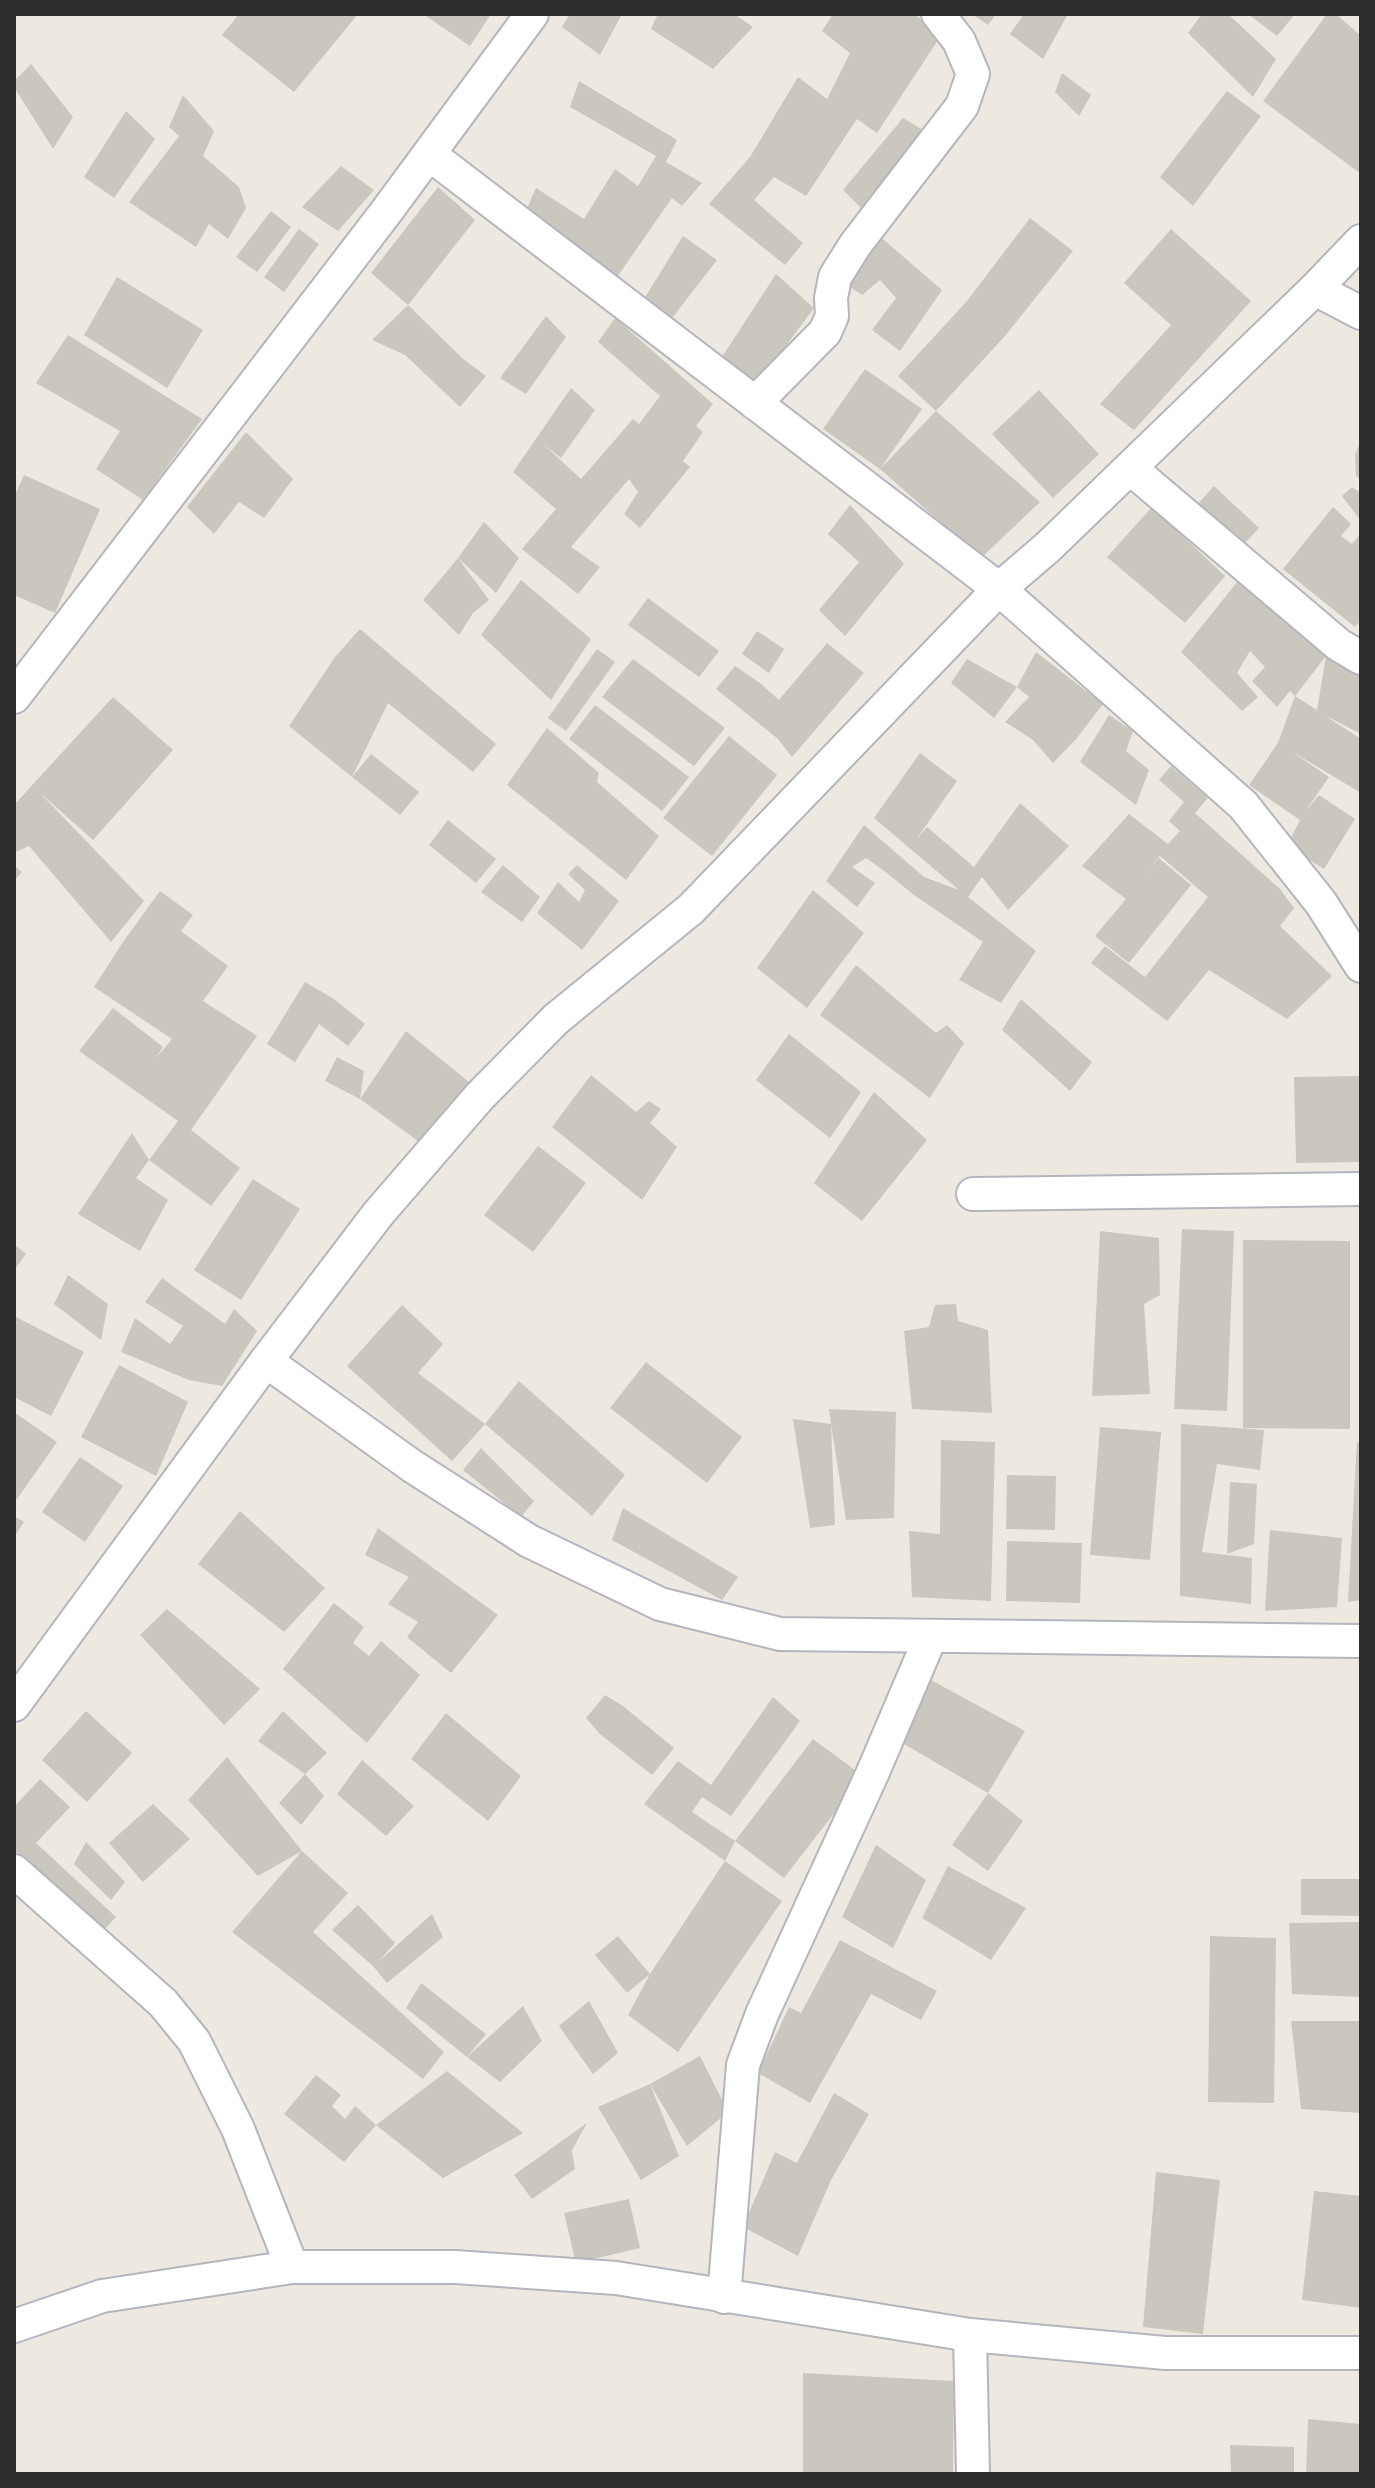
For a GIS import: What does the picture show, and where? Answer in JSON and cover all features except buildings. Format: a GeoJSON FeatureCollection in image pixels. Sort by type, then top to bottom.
{"type":"FeatureCollection","features":[{"type":"Feature","properties":{"kind":"street"},"geometry":{"type":"LineString","coordinates":[[14,697],[429,154],[532,14]]}},
{"type":"Feature","properties":{"kind":"street"},"geometry":{"type":"LineString","coordinates":[[755,403],[825,332],[832,316],[835,277],[848,255],[962,106],[973,74],[959,41],[938,14]]}},
{"type":"Feature","properties":{"kind":"street"},"geometry":{"type":"LineString","coordinates":[[429,154],[999,589],[1243,805],[1321,903],[1361,966]]}},
{"type":"Feature","properties":{"kind":"street"},"geometry":{"type":"LineString","coordinates":[[14,1705],[266,1361],[378,1214],[480,1096],[556,1019],[691,909],[999,589],[1048,547],[1361,241]]}},
{"type":"Feature","properties":{"kind":"street"},"geometry":{"type":"LineString","coordinates":[[1315,289],[1361,313]]}},
{"type":"Feature","properties":{"kind":"street"},"geometry":{"type":"LineString","coordinates":[[1130,468],[1339,645],[1361,658]]}},
{"type":"Feature","properties":{"kind":"street"},"geometry":{"type":"LineString","coordinates":[[973,1194],[1361,1189]]}},
{"type":"Feature","properties":{"kind":"street"},"geometry":{"type":"LineString","coordinates":[[266,1361],[412,1466],[529,1541],[660,1604],[780,1634],[1361,1641]]}},
{"type":"Feature","properties":{"kind":"street"},"geometry":{"type":"LineString","coordinates":[[724,2297],[743,2065],[762,2014],[873,1772],[931,1636]]}},
{"type":"Feature","properties":{"kind":"street"},"geometry":{"type":"LineString","coordinates":[[14,1871],[163,2003],[194,2041],[238,2129],[292,2267]]}},
{"type":"Feature","properties":{"kind":"street"},"geometry":{"type":"LineString","coordinates":[[14,2326],[102,2296],[292,2267],[455,2267],[616,2278],[970,2335],[1165,2353],[1361,2353]]}},
{"type":"Feature","properties":{"kind":"street"},"geometry":{"type":"LineString","coordinates":[[970,2335],[973,2474]]}}]}
